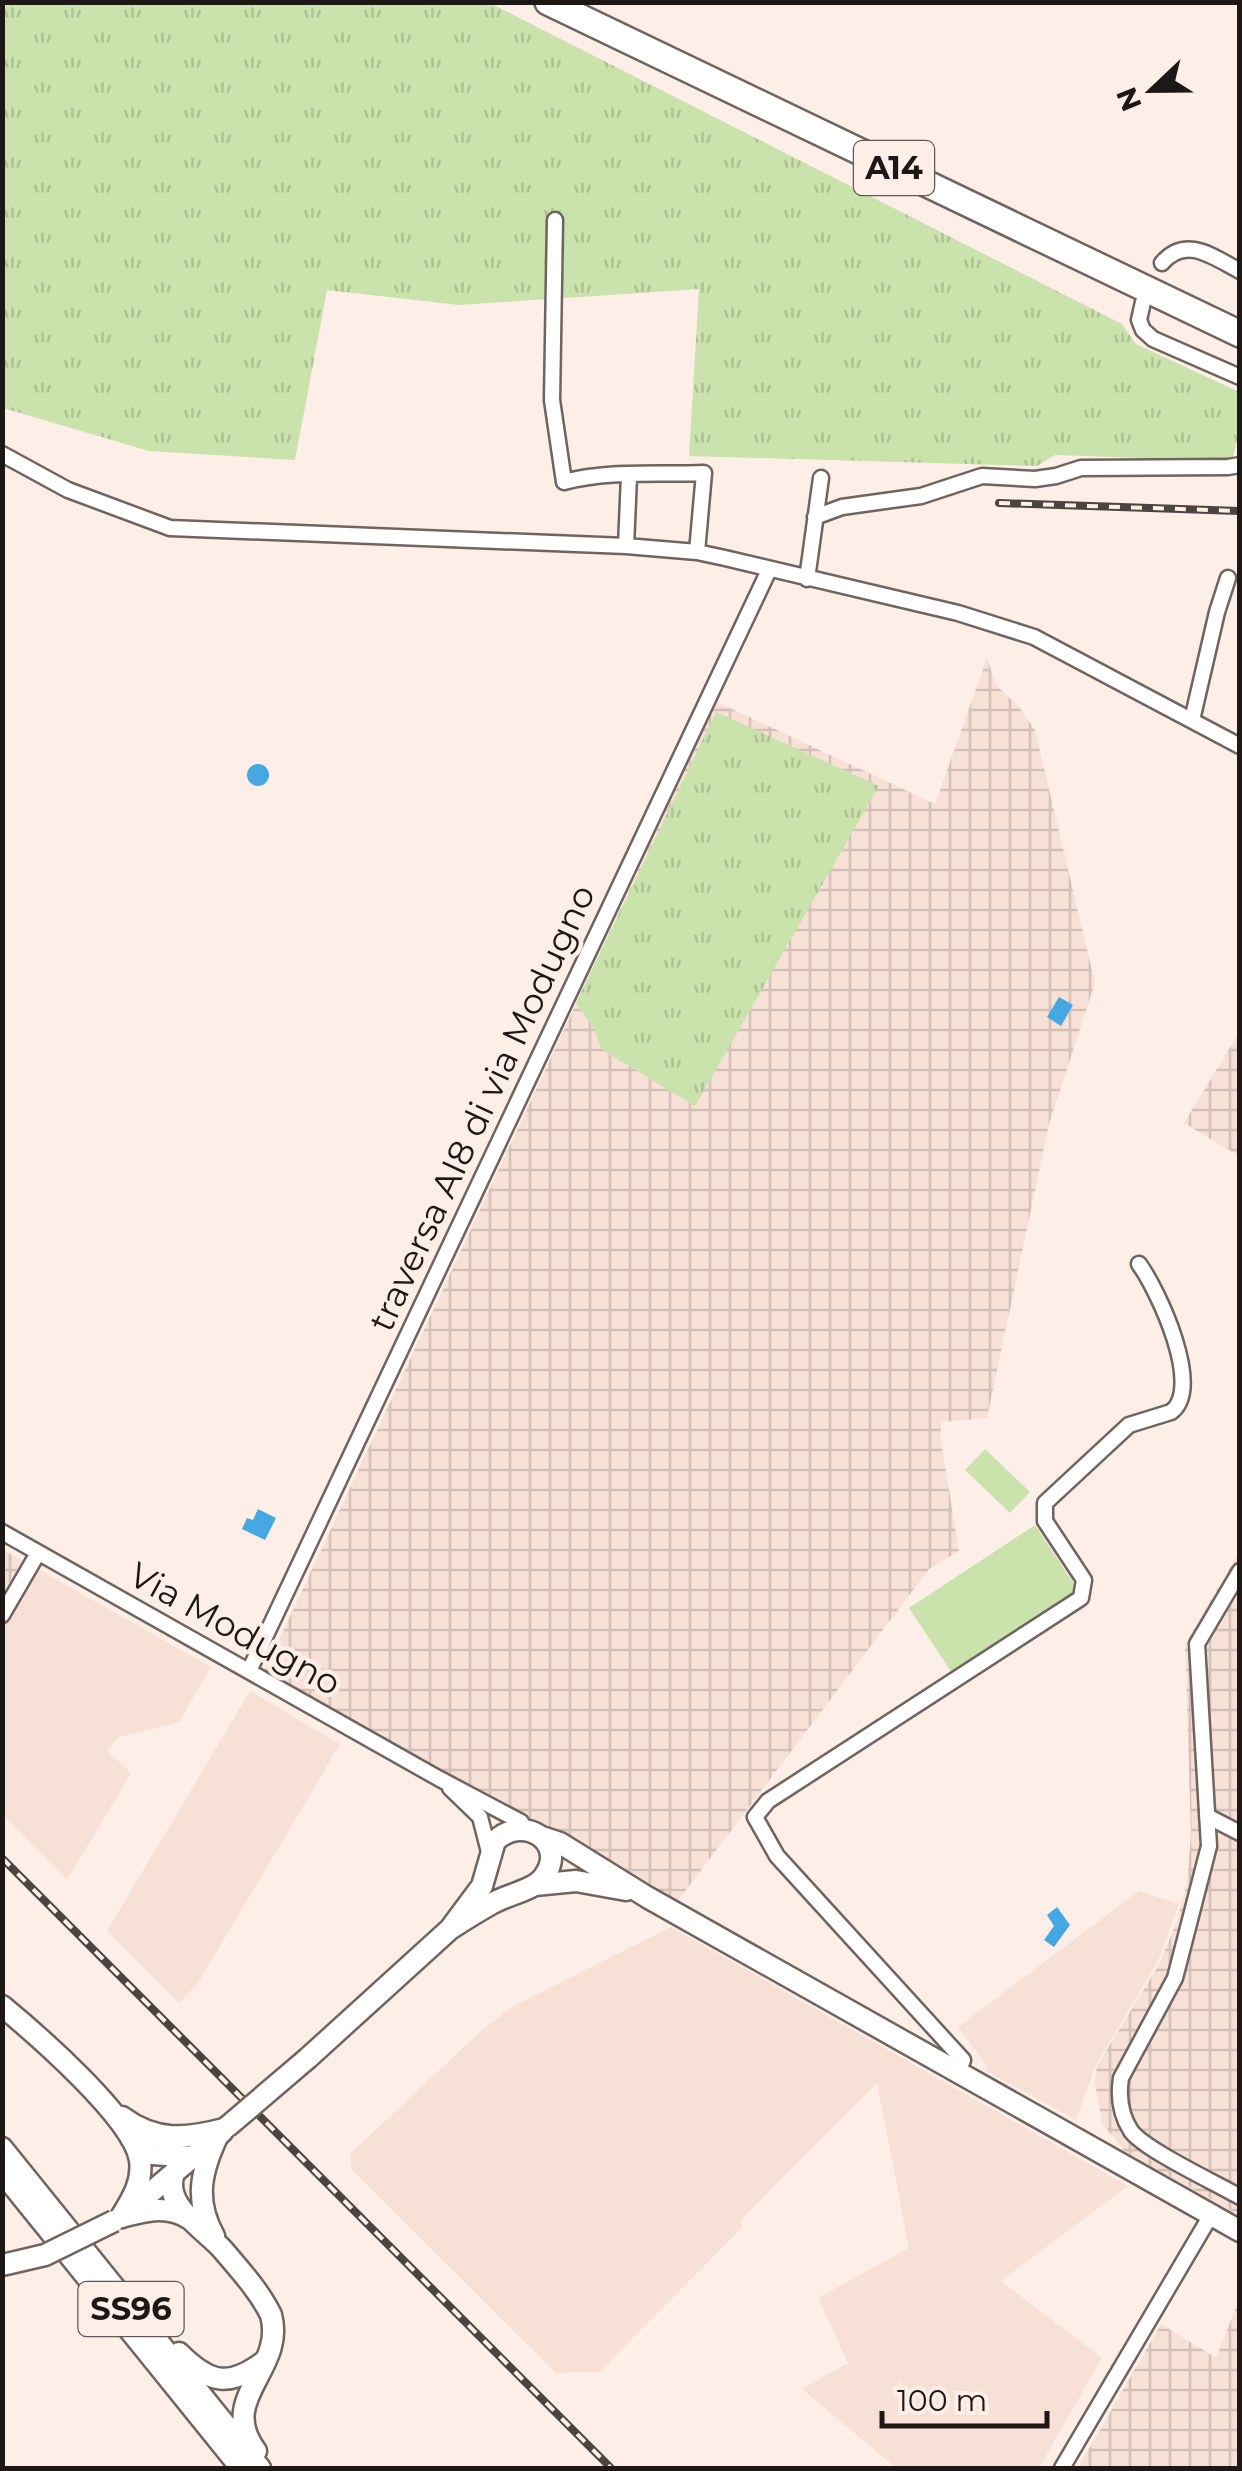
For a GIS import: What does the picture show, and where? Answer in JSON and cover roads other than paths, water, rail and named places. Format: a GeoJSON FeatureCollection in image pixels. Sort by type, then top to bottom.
{"type":"FeatureCollection","features":[{"type":"Feature","properties":{"kind":"highway","name":"A14"},"geometry":{"type":"LineString","coordinates":[[548,2],[1240,334]]}},
{"type":"Feature","properties":{"kind":"highway","name":"A14"},"geometry":{"type":"LineString","coordinates":[[584,2],[1240,316]]}},
{"type":"Feature","properties":{"kind":"main road"},"geometry":{"type":"LineString","coordinates":[[2,2266],[46,2254],[118,2219],[308,2058],[450,1929],[476,1898],[494,1841],[504,1832],[533,1833],[560,1843],[1240,2231]]}},
{"type":"Feature","properties":{"kind":"main road"},"geometry":{"type":"LineString","coordinates":[[450,1929],[529,1887],[550,1867],[550,1854],[533,1833]]}},
{"type":"Feature","properties":{"kind":"main road"},"geometry":{"type":"LineString","coordinates":[[490,1859],[501,1883],[529,1887],[576,1881],[648,1896]]}},
{"type":"Feature","properties":{"kind":"main road"},"geometry":{"type":"LineString","coordinates":[[2,1996],[104,2103],[131,2138],[153,2154],[192,2158]]}},
{"type":"Feature","properties":{"kind":"main road"},"geometry":{"type":"LineString","coordinates":[[2,2006],[34,2032]]}},
{"type":"Feature","properties":{"kind":"main road"},"geometry":{"type":"LineString","coordinates":[[104,2103],[137,2128],[158,2136],[188,2138],[223,2131]]}},
{"type":"Feature","properties":{"kind":"main road"},"geometry":{"type":"LineString","coordinates":[[220,2247],[204,2214],[200,2194],[204,2164],[223,2131]]}},
{"type":"Feature","properties":{"kind":"main road"},"geometry":{"type":"LineString","coordinates":[[118,2219],[137,2188],[140,2170],[131,2138]]}},
{"type":"Feature","properties":{"kind":"main road","name":"SS96"},"geometry":{"type":"LineString","coordinates":[[6,2156],[260,2468]]}},
{"type":"Feature","properties":{"kind":"main road","name":"SS96"},"geometry":{"type":"LineString","coordinates":[[6,2156],[241,2468]]}},
{"type":"Feature","properties":{"kind":"main road"},"geometry":{"type":"LineString","coordinates":[[174,2173],[173,2194],[190,2219],[220,2247],[272,2315],[274,2342],[248,2394],[242,2416],[248,2439],[270,2468]]}},
{"type":"Feature","properties":{"kind":"main road"},"geometry":{"type":"LineString","coordinates":[[118,2219],[160,2210],[190,2219]]}},
{"type":"Feature","properties":{"kind":"main road"},"geometry":{"type":"LineString","coordinates":[[88,2255],[138,2303],[176,2350],[206,2376],[235,2378],[267,2359]]}},
{"type":"Feature","properties":{"kind":"street"},"geometry":{"type":"LineString","coordinates":[[555,220],[552,400],[564,482],[600,473],[704,473],[697,552]]}},
{"type":"Feature","properties":{"kind":"street"},"geometry":{"type":"LineString","coordinates":[[1162,263],[1174,252],[1197,248],[1240,271]]}},
{"type":"Feature","properties":{"kind":"street"},"geometry":{"type":"LineString","coordinates":[[1143,302],[1139,320],[1148,335],[1240,377]]}},
{"type":"Feature","properties":{"kind":"street"},"geometry":{"type":"LineString","coordinates":[[2,454],[68,490],[170,528],[697,552],[958,613],[1034,637],[1240,746]]}},
{"type":"Feature","properties":{"kind":"street"},"geometry":{"type":"LineString","coordinates":[[816,517],[842,507],[921,496],[975,477],[1035,478],[1081,468],[1240,465]]}},
{"type":"Feature","properties":{"kind":"street"},"geometry":{"type":"LineString","coordinates":[[626,546],[629,476]]}},
{"type":"Feature","properties":{"kind":"street"},"geometry":{"type":"LineString","coordinates":[[807,579],[821,478]]}},
{"type":"Feature","properties":{"kind":"street","name":"traversa AI8 di via Modugno"},"geometry":{"type":"LineString","coordinates":[[250,1671],[769,570]]}},
{"type":"Feature","properties":{"kind":"street"},"geometry":{"type":"LineString","coordinates":[[1192,720],[1228,578]]}},
{"type":"Feature","properties":{"kind":"street"},"geometry":{"type":"LineString","coordinates":[[958,2072],[963,2060],[778,1856],[756,1817],[768,1800],[1081,1598],[1084,1580],[1044,1522],[1045,1503],[1128,1425],[1171,1412],[1182,1396],[1179,1360],[1170,1326],[1156,1290],[1139,1264]]}},
{"type":"Feature","properties":{"kind":"street","name":"Via Modugno"},"geometry":{"type":"LineString","coordinates":[[2,1532],[508,1814],[533,1833]]}},
{"type":"Feature","properties":{"kind":"street"},"geometry":{"type":"LineString","coordinates":[[2,1615],[38,1553]]}},
{"type":"Feature","properties":{"kind":"street"},"geometry":{"type":"LineString","coordinates":[[1240,1571],[1197,1644],[1209,1846],[1175,1978],[1121,2078],[1120,2106],[1132,2133],[1142,2141],[1240,2197]]}},
{"type":"Feature","properties":{"kind":"street","name":"Via Modugno"},"geometry":{"type":"LineString","coordinates":[[438,1778],[480,1817],[490,1859]]}},
{"type":"Feature","properties":{"kind":"street"},"geometry":{"type":"LineString","coordinates":[[1207,1816],[1240,1833]]}},
{"type":"Feature","properties":{"kind":"street"},"geometry":{"type":"LineString","coordinates":[[1062,2468],[1211,2215]]}},
{"type":"Feature","properties":{"kind":"water"},"geometry":{"type":"Polygon","coordinates":[[[258,764],[266,767],[266,783],[258,786],[250,783],[247,775],[250,767],[258,764]]]}},
{"type":"Feature","properties":{"kind":"water"},"geometry":{"type":"Polygon","coordinates":[[[1059,997],[1073,1005],[1061,1026],[1047,1017],[1059,997]]]}},
{"type":"Feature","properties":{"kind":"water"},"geometry":{"type":"Polygon","coordinates":[[[258,1509],[276,1518],[265,1540],[242,1529],[258,1509]]]}},
{"type":"Feature","properties":{"kind":"water"},"geometry":{"type":"Polygon","coordinates":[[[1057,1907],[1070,1925],[1054,1947],[1044,1940],[1054,1926],[1047,1915],[1057,1907]]]}},
{"type":"Feature","properties":{"kind":"railway"},"geometry":{"type":"LineString","coordinates":[[999,503],[1240,511]]}},
{"type":"Feature","properties":{"kind":"railway"},"geometry":{"type":"LineString","coordinates":[[2,1858],[611,2468]]}}]}
